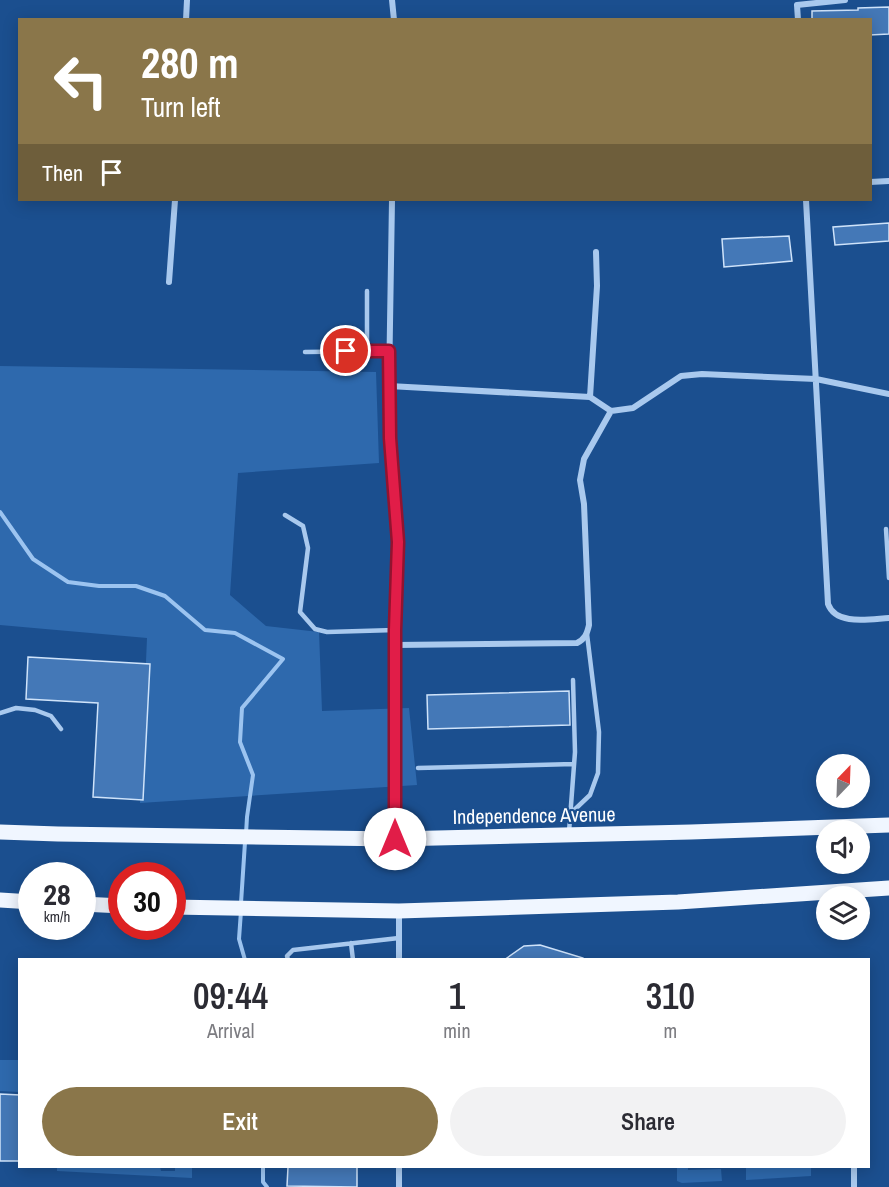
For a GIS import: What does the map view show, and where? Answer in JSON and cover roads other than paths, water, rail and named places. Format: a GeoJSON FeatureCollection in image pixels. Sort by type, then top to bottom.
{"type":"FeatureCollection","features":[{"type":"Feature","properties":{"kind":"main road","name":"Independence Avenue"},"geometry":{"type":"LineString","coordinates":[[0,832],[395,839],[889,825]]}},
{"type":"Feature","properties":{"kind":"main road"},"geometry":{"type":"LineString","coordinates":[[186,907],[399,911],[678,902],[889,888]]}},
{"type":"Feature","properties":{"kind":"main road"},"geometry":{"type":"LineString","coordinates":[[0,900],[18,901]]}},
{"type":"Feature","properties":{"kind":"street"},"geometry":{"type":"LineString","coordinates":[[186,18],[187,0]]}},
{"type":"Feature","properties":{"kind":"street"},"geometry":{"type":"LineString","coordinates":[[392,0],[394,18]]}},
{"type":"Feature","properties":{"kind":"street"},"geometry":{"type":"LineString","coordinates":[[798,18],[797,3],[845,0]]}},
{"type":"Feature","properties":{"kind":"street"},"geometry":{"type":"LineString","coordinates":[[872,182],[889,181]]}},
{"type":"Feature","properties":{"kind":"street"},"geometry":{"type":"LineString","coordinates":[[169,282],[175,201]]}},
{"type":"Feature","properties":{"kind":"street"},"geometry":{"type":"LineString","coordinates":[[392,201],[389,386],[390,438],[398,542],[395,630],[395,839]]}},
{"type":"Feature","properties":{"kind":"street"},"geometry":{"type":"LineString","coordinates":[[806,201],[828,604],[830,610],[841,617],[864,620],[889,618]]}},
{"type":"Feature","properties":{"kind":"street"},"geometry":{"type":"LineString","coordinates":[[590,397],[597,286],[596,252]]}},
{"type":"Feature","properties":{"kind":"street"},"geometry":{"type":"LineString","coordinates":[[389,386],[590,397],[610,411],[633,408],[681,376],[702,374],[816,379],[889,394]]}},
{"type":"Feature","properties":{"kind":"street"},"geometry":{"type":"LineString","coordinates":[[395,645],[577,643],[582,640],[587,634],[589,625],[584,504],[580,480],[584,459],[610,411]]}},
{"type":"Feature","properties":{"kind":"street"},"geometry":{"type":"LineString","coordinates":[[399,911],[399,958]]}},
{"type":"Feature","properties":{"kind":"street"},"geometry":{"type":"LineString","coordinates":[[399,1168],[399,1187]]}},
{"type":"Feature","properties":{"kind":"street"},"geometry":{"type":"LineString","coordinates":[[854,1168],[855,1187]]}},
{"type":"Feature","properties":{"kind":"lane"},"geometry":{"type":"LineString","coordinates":[[367,291],[367,351]]}},
{"type":"Feature","properties":{"kind":"lane"},"geometry":{"type":"LineString","coordinates":[[305,352],[389,351]]}},
{"type":"Feature","properties":{"kind":"lane"},"geometry":{"type":"LineString","coordinates":[[285,514],[303,526],[308,548],[300,612],[315,629],[327,632],[395,630]]}},
{"type":"Feature","properties":{"kind":"lane"},"geometry":{"type":"LineString","coordinates":[[886,529],[889,578]]}},
{"type":"Feature","properties":{"kind":"lane"},"geometry":{"type":"LineString","coordinates":[[570,814],[590,795],[598,773],[599,732],[587,634]]}},
{"type":"Feature","properties":{"kind":"lane"},"geometry":{"type":"LineString","coordinates":[[569,835],[575,752],[573,680]]}},
{"type":"Feature","properties":{"kind":"lane"},"geometry":{"type":"LineString","coordinates":[[0,713],[16,708],[35,710],[51,716],[61,729]]}},
{"type":"Feature","properties":{"kind":"lane"},"geometry":{"type":"LineString","coordinates":[[418,768],[574,764]]}},
{"type":"Feature","properties":{"kind":"lane"},"geometry":{"type":"LineString","coordinates":[[288,958],[293,950],[399,938]]}},
{"type":"Feature","properties":{"kind":"lane"},"geometry":{"type":"LineString","coordinates":[[351,943],[353,958]]}},
{"type":"Feature","properties":{"kind":"waterway"},"geometry":{"type":"LineString","coordinates":[[0,512],[33,559],[68,582],[99,586],[136,586],[165,596],[205,630],[235,633],[283,659],[242,708],[240,742],[253,775],[246,834]]}},
{"type":"Feature","properties":{"kind":"waterway"},"geometry":{"type":"LineString","coordinates":[[241,903],[245,842]]}},
{"type":"Feature","properties":{"kind":"waterway"},"geometry":{"type":"LineString","coordinates":[[241,911],[239,939],[244,958]]}},
{"type":"Feature","properties":{"kind":"waterway"},"geometry":{"type":"LineString","coordinates":[[263,1168],[263,1182],[267,1187]]}}]}
